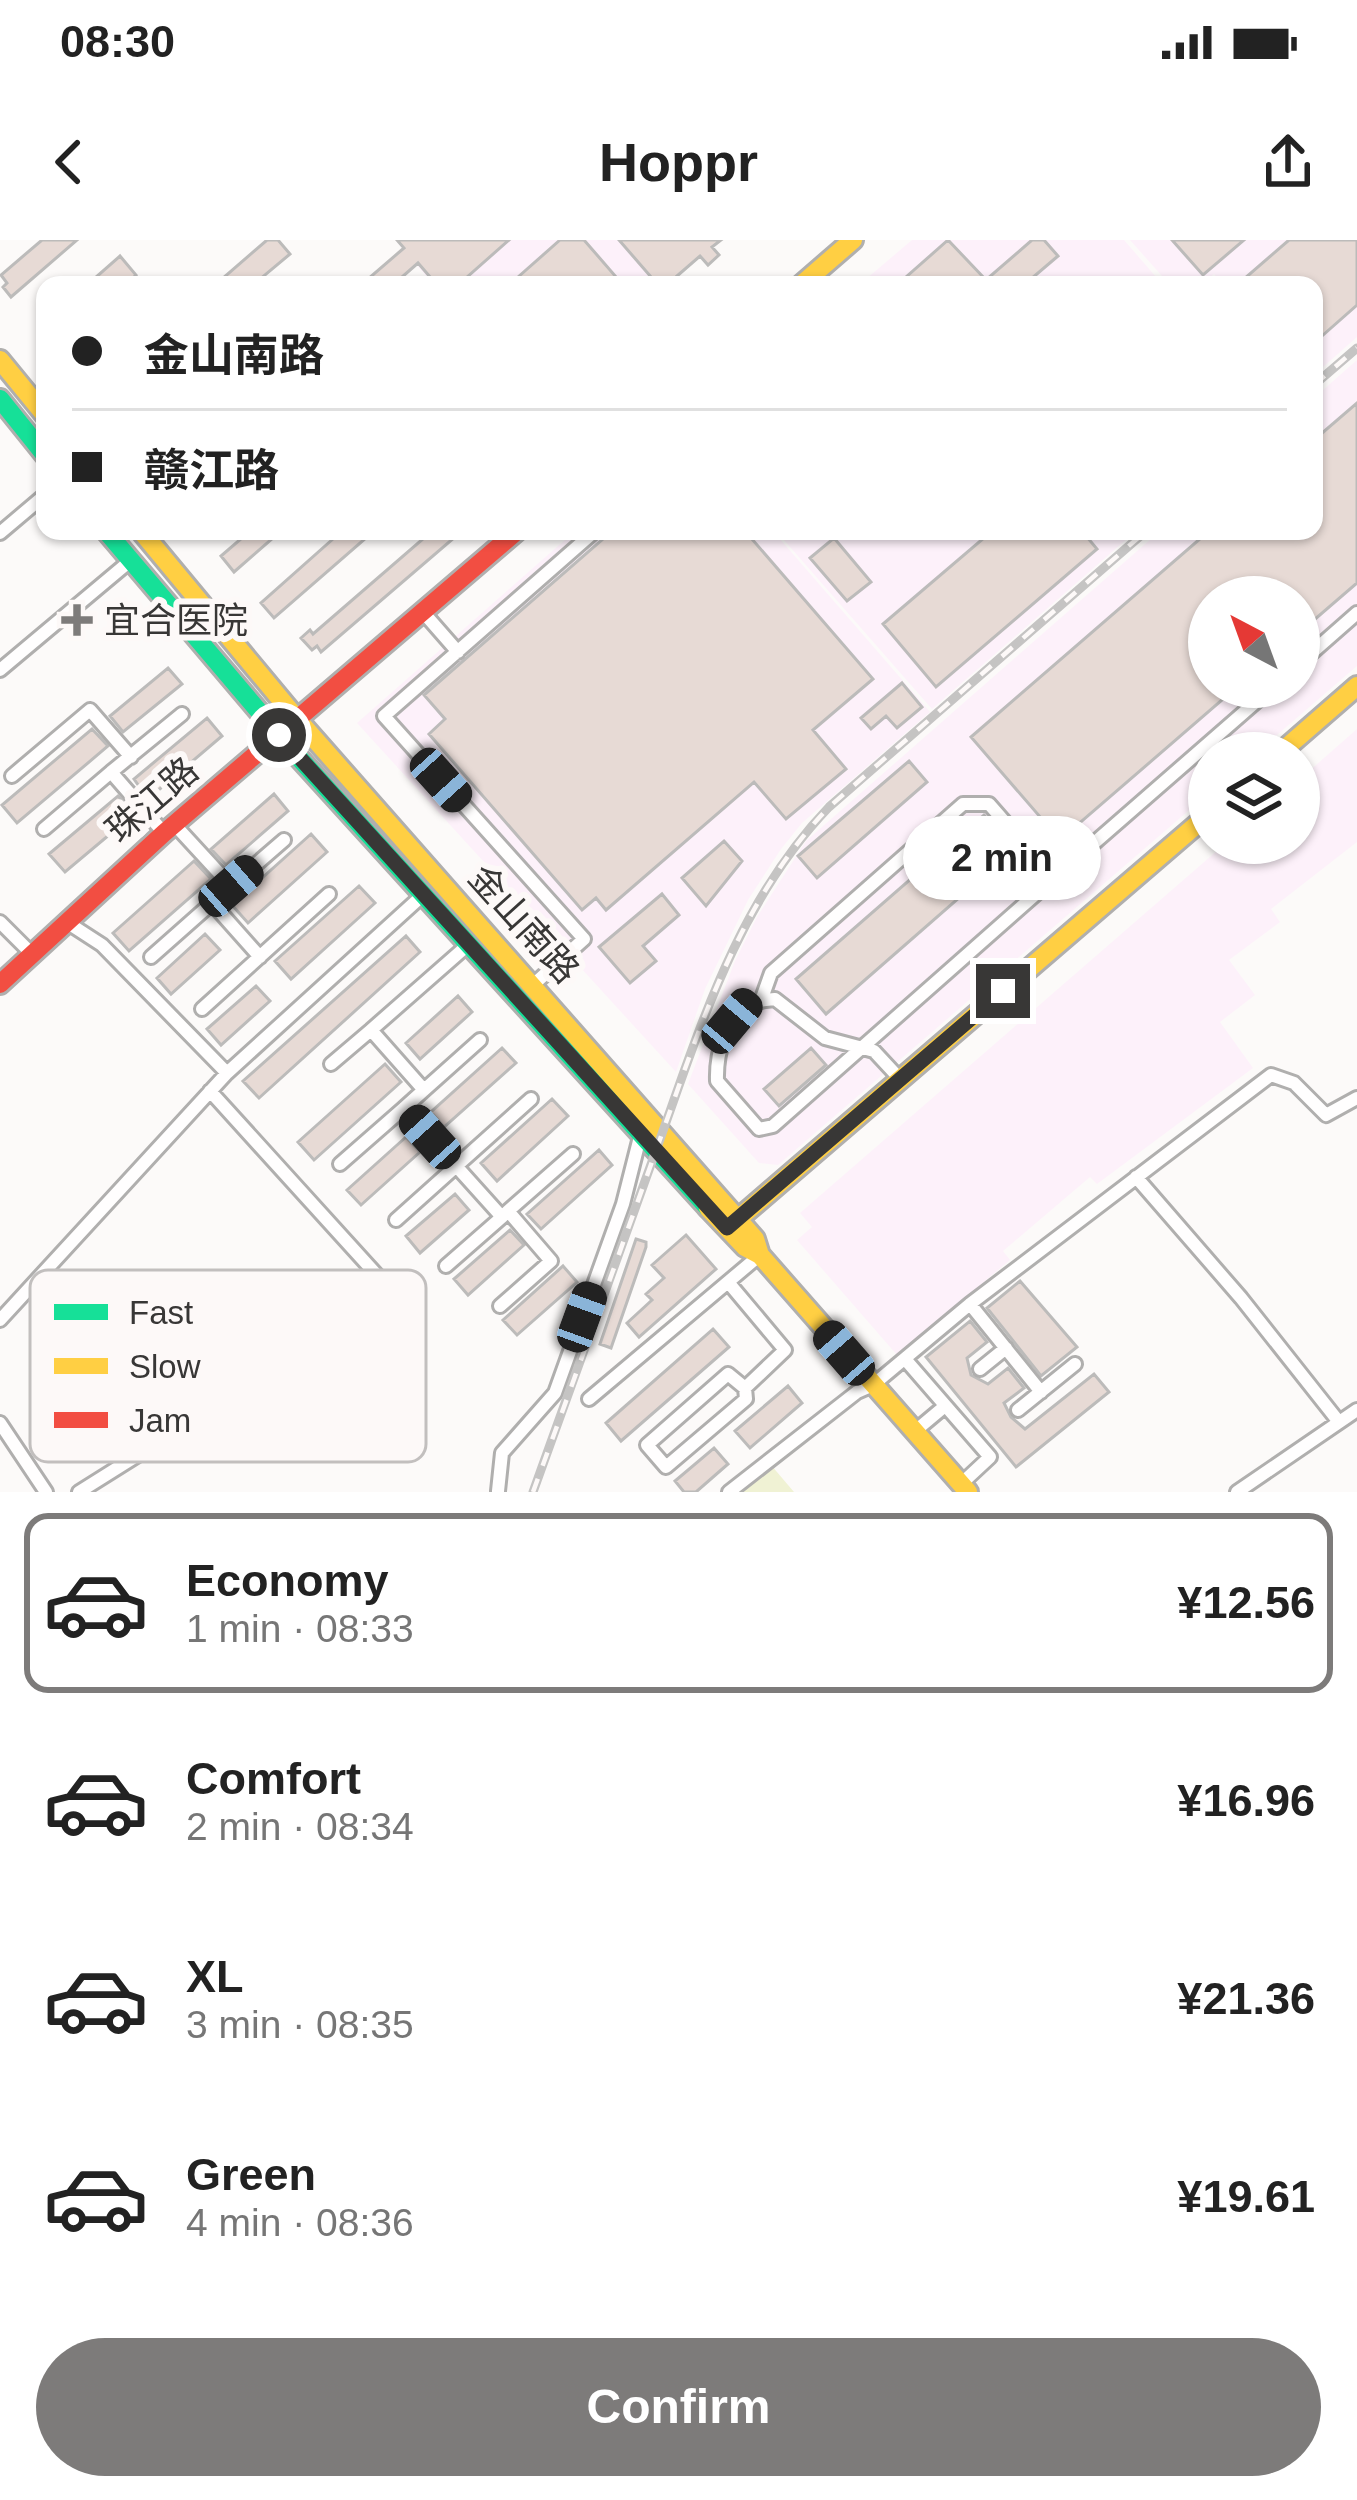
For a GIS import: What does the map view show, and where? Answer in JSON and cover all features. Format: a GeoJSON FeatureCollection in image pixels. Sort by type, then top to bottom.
{"type":"FeatureCollection","features":[{"type":"Feature","properties":{"kind":"main road"},"geometry":{"type":"LineString","coordinates":[[814,276],[853,240]]}},
{"type":"Feature","properties":{"kind":"main road"},"geometry":{"type":"LineString","coordinates":[[0,360],[36,404]]}},
{"type":"Feature","properties":{"kind":"main road"},"geometry":{"type":"LineString","coordinates":[[0,399],[36,444]]}},
{"type":"Feature","properties":{"kind":"main road","name":"金山南路"},"geometry":{"type":"LineString","coordinates":[[113,540],[279,735],[641,1132],[733,1224],[755,1239],[760,1255],[964,1488]]}},
{"type":"Feature","properties":{"kind":"main road"},"geometry":{"type":"LineString","coordinates":[[130,560],[144,540]]}},
{"type":"Feature","properties":{"kind":"main road","name":"金山南路"},"geometry":{"type":"LineString","coordinates":[[148,540],[733,1224]]}},
{"type":"Feature","properties":{"kind":"main road","name":"珠江路"},"geometry":{"type":"LineString","coordinates":[[0,984],[169,829],[507,540]]}},
{"type":"Feature","properties":{"kind":"main road"},"geometry":{"type":"LineString","coordinates":[[1304,732],[1357,686]]}},
{"type":"Feature","properties":{"kind":"main road"},"geometry":{"type":"LineString","coordinates":[[733,1224],[1188,832]]}},
{"type":"Feature","properties":{"kind":"street"},"geometry":{"type":"LineString","coordinates":[[0,533],[36,503]]}},
{"type":"Feature","properties":{"kind":"street"},"geometry":{"type":"LineString","coordinates":[[533,985],[584,939],[384,716],[585,540]]}},
{"type":"Feature","properties":{"kind":"street"},"geometry":{"type":"LineString","coordinates":[[0,670],[130,560]]}},
{"type":"Feature","properties":{"kind":"street"},"geometry":{"type":"LineString","coordinates":[[423,612],[458,652]]}},
{"type":"Feature","properties":{"kind":"street"},"geometry":{"type":"LineString","coordinates":[[1320,646],[1357,613]]}},
{"type":"Feature","properties":{"kind":"street"},"geometry":{"type":"LineString","coordinates":[[900,1079],[874,1051],[859,1047],[825,1038],[775,999],[747,1002],[716,1053],[717,1082],[759,1129],[773,1126],[859,1047],[1249,708]]}},
{"type":"Feature","properties":{"kind":"street"},"geometry":{"type":"LineString","coordinates":[[12,776],[90,710],[130,757]]}},
{"type":"Feature","properties":{"kind":"street"},"geometry":{"type":"LineString","coordinates":[[44,829],[182,714]]}},
{"type":"Feature","properties":{"kind":"street"},"geometry":{"type":"LineString","coordinates":[[111,772],[231,886]]}},
{"type":"Feature","properties":{"kind":"street"},"geometry":{"type":"LineString","coordinates":[[761,1001],[771,973],[963,804],[989,804],[1054,878]]}},
{"type":"Feature","properties":{"kind":"street"},"geometry":{"type":"LineString","coordinates":[[152,957],[284,840]]}},
{"type":"Feature","properties":{"kind":"street"},"geometry":{"type":"LineString","coordinates":[[202,1009],[329,894]]}},
{"type":"Feature","properties":{"kind":"street"},"geometry":{"type":"LineString","coordinates":[[46,1270],[227,1073],[424,894]]}},
{"type":"Feature","properties":{"kind":"street"},"geometry":{"type":"LineString","coordinates":[[212,903],[260,956]]}},
{"type":"Feature","properties":{"kind":"street"},"geometry":{"type":"LineString","coordinates":[[65,921],[102,945],[227,1073]]}},
{"type":"Feature","properties":{"kind":"street"},"geometry":{"type":"LineString","coordinates":[[0,922],[31,953]]}},
{"type":"Feature","properties":{"kind":"street"},"geometry":{"type":"LineString","coordinates":[[331,1064],[470,944]]}},
{"type":"Feature","properties":{"kind":"street"},"geometry":{"type":"LineString","coordinates":[[370,1030],[424,1090]]}},
{"type":"Feature","properties":{"kind":"street"},"geometry":{"type":"LineString","coordinates":[[340,1164],[480,1040]]}},
{"type":"Feature","properties":{"kind":"street"},"geometry":{"type":"LineString","coordinates":[[729,1492],[1271,1075],[1294,1083],[1326,1114],[1357,1098]]}},
{"type":"Feature","properties":{"kind":"street"},"geometry":{"type":"LineString","coordinates":[[210,1091],[372,1270]]}},
{"type":"Feature","properties":{"kind":"street"},"geometry":{"type":"LineString","coordinates":[[396,1220],[531,1099]]}},
{"type":"Feature","properties":{"kind":"street"},"geometry":{"type":"LineString","coordinates":[[404,1108],[551,1261],[500,1306]]}},
{"type":"Feature","properties":{"kind":"street"},"geometry":{"type":"LineString","coordinates":[[497,1491],[502,1453],[555,1393],[623,1204],[641,1132]]}},
{"type":"Feature","properties":{"kind":"street"},"geometry":{"type":"LineString","coordinates":[[446,1266],[573,1154]]}},
{"type":"Feature","properties":{"kind":"street"},"geometry":{"type":"LineString","coordinates":[[1136,1177],[1241,1298],[1339,1422]]}},
{"type":"Feature","properties":{"kind":"street"},"geometry":{"type":"LineString","coordinates":[[589,1399],[760,1255]]}},
{"type":"Feature","properties":{"kind":"street"},"geometry":{"type":"LineString","coordinates":[[728,1282],[785,1350],[745,1388]]}},
{"type":"Feature","properties":{"kind":"street"},"geometry":{"type":"LineString","coordinates":[[0,1320],[30,1287]]}},
{"type":"Feature","properties":{"kind":"street"},"geometry":{"type":"LineString","coordinates":[[970,1304],[1041,1392]]}},
{"type":"Feature","properties":{"kind":"street"},"geometry":{"type":"LineString","coordinates":[[980,1369],[1006,1348]]}},
{"type":"Feature","properties":{"kind":"street"},"geometry":{"type":"LineString","coordinates":[[905,1359],[990,1457],[964,1488]]}},
{"type":"Feature","properties":{"kind":"street"},"geometry":{"type":"LineString","coordinates":[[1018,1410],[1075,1364]]}},
{"type":"Feature","properties":{"kind":"street"},"geometry":{"type":"LineString","coordinates":[[728,1374],[745,1388],[746,1399],[666,1467],[646,1445],[728,1374]]}},
{"type":"Feature","properties":{"kind":"street"},"geometry":{"type":"LineString","coordinates":[[914,1432],[945,1406]]}},
{"type":"Feature","properties":{"kind":"street"},"geometry":{"type":"LineString","coordinates":[[1237,1492],[1357,1410]]}},
{"type":"Feature","properties":{"kind":"street"},"geometry":{"type":"LineString","coordinates":[[0,1424],[46,1492]]}},
{"type":"Feature","properties":{"kind":"street"},"geometry":{"type":"LineString","coordinates":[[79,1492],[127,1462]]}},
{"type":"Feature","properties":{"kind":"shaded area"},"geometry":{"type":"Polygon","coordinates":[[[395,240],[646,240],[676,276],[426,276],[395,240]]]}},
{"type":"Feature","properties":{"kind":"shaded area"},"geometry":{"type":"Polygon","coordinates":[[[912,240],[1124,240],[1155,276],[870,276],[912,240]]]}},
{"type":"Feature","properties":{"kind":"shaded area"},"geometry":{"type":"Polygon","coordinates":[[[1130,240],[1357,240],[1357,337],[1323,367],[1323,276],[1162,276],[1130,240]]]}},
{"type":"Feature","properties":{"kind":"shaded area"},"geometry":{"type":"Polygon","coordinates":[[[1357,360],[1357,666],[1320,698],[1320,576],[1188,576],[1188,708],[1308,708],[1280,732],[1188,732],[1188,811],[778,1165],[759,1163],[688,1084],[757,917],[806,841],[1150,540],[1323,540],[1323,390],[1357,360]]]}},
{"type":"Feature","properties":{"kind":"shaded area"},"geometry":{"type":"Polygon","coordinates":[[[565,540],[781,540],[930,712],[802,823],[781,849],[748,900],[705,989],[676,1072],[357,723],[565,540]]]}},
{"type":"Feature","properties":{"kind":"shaded area"},"geometry":{"type":"Polygon","coordinates":[[[784,540],[1126,540],[932,709],[784,540]]]}},
{"type":"Feature","properties":{"kind":"shaded area"},"geometry":{"type":"Polygon","coordinates":[[[1357,729],[1357,842],[1271,909],[1280,922],[1229,960],[1255,995],[1220,1022],[1253,1068],[1097,1184],[1090,1177],[1003,1251],[1010,1260],[897,1355],[797,1240],[812,1227],[800,1213],[1202,864],[1320,864],[1320,762],[1357,729]]]}},
{"type":"Feature","properties":{"kind":"green space"},"geometry":{"type":"Polygon","coordinates":[[[771,1465],[794,1492],[737,1492],[771,1465]]]}},
{"type":"Feature","properties":{"kind":"building"},"geometry":{"type":"Polygon","coordinates":[[[42,240],[77,240],[11,297],[1,275],[42,240]]]}},
{"type":"Feature","properties":{"kind":"building"},"geometry":{"type":"Polygon","coordinates":[[[267,240],[278,240],[290,254],[264,276],[225,276],[267,240]]]}},
{"type":"Feature","properties":{"kind":"building"},"geometry":{"type":"Polygon","coordinates":[[[397,240],[509,240],[468,276],[429,276],[418,263],[403,276],[371,276],[404,248],[397,240]]]}},
{"type":"Feature","properties":{"kind":"building"},"geometry":{"type":"Polygon","coordinates":[[[560,240],[584,240],[615,276],[519,276],[560,240]]]}},
{"type":"Feature","properties":{"kind":"building"},"geometry":{"type":"Polygon","coordinates":[[[619,240],[721,240],[712,247],[719,255],[708,265],[700,256],[677,276],[650,276],[619,240]]]}},
{"type":"Feature","properties":{"kind":"building"},"geometry":{"type":"Polygon","coordinates":[[[948,240],[982,276],[907,276],[948,240]]]}},
{"type":"Feature","properties":{"kind":"building"},"geometry":{"type":"Polygon","coordinates":[[[1032,240],[1044,240],[1058,256],[1035,276],[991,276],[1032,240]]]}},
{"type":"Feature","properties":{"kind":"building"},"geometry":{"type":"Polygon","coordinates":[[[1172,240],[1244,240],[1203,275],[1172,240]]]}},
{"type":"Feature","properties":{"kind":"building"},"geometry":{"type":"Polygon","coordinates":[[[1289,240],[1357,240],[1357,305],[1323,335],[1323,276],[1247,276],[1289,240]]]}},
{"type":"Feature","properties":{"kind":"building"},"geometry":{"type":"Polygon","coordinates":[[[120,256],[136,275],[135,276],[97,276],[120,256]]]}},
{"type":"Feature","properties":{"kind":"building"},"geometry":{"type":"Polygon","coordinates":[[[1357,403],[1357,583],[1320,615],[1320,576],[1188,576],[1188,708],[1213,708],[1060,840],[971,737],[1199,540],[1323,540],[1323,432],[1357,403]]]}},
{"type":"Feature","properties":{"kind":"building"},"geometry":{"type":"Polygon","coordinates":[[[240,540],[271,540],[234,572],[221,556],[240,540]]]}},
{"type":"Feature","properties":{"kind":"building"},"geometry":{"type":"Polygon","coordinates":[[[332,540],[364,540],[274,618],[261,603],[332,540]]]}},
{"type":"Feature","properties":{"kind":"building"},"geometry":{"type":"Polygon","coordinates":[[[422,540],[452,540],[321,652],[301,638],[310,630],[313,634],[422,540]]]}},
{"type":"Feature","properties":{"kind":"building"},"geometry":{"type":"Polygon","coordinates":[[[602,540],[753,540],[873,679],[813,730],[846,769],[786,819],[754,782],[606,910],[596,898],[582,910],[429,734],[445,719],[424,695],[602,540]]]}},
{"type":"Feature","properties":{"kind":"building"},"geometry":{"type":"Polygon","coordinates":[[[836,540],[871,582],[847,601],[810,558],[836,540]]]}},
{"type":"Feature","properties":{"kind":"building"},"geometry":{"type":"Polygon","coordinates":[[[981,540],[1090,540],[1097,549],[936,687],[883,624],[981,540]]]}},
{"type":"Feature","properties":{"kind":"building"},"geometry":{"type":"Polygon","coordinates":[[[168,668],[182,684],[123,732],[110,716],[168,668]]]}},
{"type":"Feature","properties":{"kind":"building"},"geometry":{"type":"Polygon","coordinates":[[[902,683],[922,707],[897,728],[886,716],[871,729],[861,718],[902,683]]]}},
{"type":"Feature","properties":{"kind":"building"},"geometry":{"type":"Polygon","coordinates":[[[207,718],[222,736],[148,799],[134,779],[207,718]]]}},
{"type":"Feature","properties":{"kind":"building"},"geometry":{"type":"Polygon","coordinates":[[[92,729],[108,746],[17,823],[2,805],[92,729]]]}},
{"type":"Feature","properties":{"kind":"building"},"geometry":{"type":"Polygon","coordinates":[[[909,761],[927,782],[817,878],[798,856],[909,761]]]}},
{"type":"Feature","properties":{"kind":"building"},"geometry":{"type":"Polygon","coordinates":[[[274,794],[288,811],[226,865],[211,849],[274,794]]]}},
{"type":"Feature","properties":{"kind":"building"},"geometry":{"type":"Polygon","coordinates":[[[118,796],[134,814],[65,872],[49,854],[118,796]]]}},
{"type":"Feature","properties":{"kind":"building"},"geometry":{"type":"Polygon","coordinates":[[[984,815],[1015,849],[826,1014],[796,979],[984,815]]]}},
{"type":"Feature","properties":{"kind":"building"},"geometry":{"type":"Polygon","coordinates":[[[311,834],[327,852],[248,923],[232,905],[311,834]]]}},
{"type":"Feature","properties":{"kind":"building"},"geometry":{"type":"Polygon","coordinates":[[[724,841],[742,861],[706,906],[682,878],[724,841]]]}},
{"type":"Feature","properties":{"kind":"building"},"geometry":{"type":"Polygon","coordinates":[[[194,861],[211,879],[129,951],[113,933],[194,861]]]}},
{"type":"Feature","properties":{"kind":"building"},"geometry":{"type":"Polygon","coordinates":[[[359,886],[375,903],[291,979],[275,961],[359,886]]]}},
{"type":"Feature","properties":{"kind":"building"},"geometry":{"type":"Polygon","coordinates":[[[662,894],[679,915],[643,946],[656,961],[630,983],[599,947],[662,894]]]}},
{"type":"Feature","properties":{"kind":"building"},"geometry":{"type":"Polygon","coordinates":[[[205,934],[220,950],[171,994],[157,978],[205,934]]]}},
{"type":"Feature","properties":{"kind":"building"},"geometry":{"type":"Polygon","coordinates":[[[406,936],[420,952],[259,1098],[243,1081],[406,936]]]}},
{"type":"Feature","properties":{"kind":"building"},"geometry":{"type":"Polygon","coordinates":[[[256,986],[270,1001],[221,1045],[207,1029],[256,986]]]}},
{"type":"Feature","properties":{"kind":"building"},"geometry":{"type":"Polygon","coordinates":[[[458,996],[472,1012],[420,1059],[406,1043],[458,996]]]}},
{"type":"Feature","properties":{"kind":"building"},"geometry":{"type":"Polygon","coordinates":[[[502,1048],[516,1063],[444,1127],[431,1112],[502,1048]]]}},
{"type":"Feature","properties":{"kind":"building"},"geometry":{"type":"Polygon","coordinates":[[[811,1048],[826,1065],[779,1106],[764,1089],[811,1048]]]}},
{"type":"Feature","properties":{"kind":"building"},"geometry":{"type":"Polygon","coordinates":[[[385,1064],[401,1082],[314,1160],[298,1142],[385,1064]]]}},
{"type":"Feature","properties":{"kind":"building"},"geometry":{"type":"Polygon","coordinates":[[[552,1099],[568,1116],[497,1181],[481,1163],[552,1099]]]}},
{"type":"Feature","properties":{"kind":"building"},"geometry":{"type":"Polygon","coordinates":[[[406,1137],[420,1152],[361,1205],[347,1190],[406,1137]]]}},
{"type":"Feature","properties":{"kind":"building"},"geometry":{"type":"Polygon","coordinates":[[[599,1150],[612,1165],[541,1229],[527,1214],[599,1150]]]}},
{"type":"Feature","properties":{"kind":"building"},"geometry":{"type":"Polygon","coordinates":[[[455,1194],[469,1210],[420,1253],[406,1236],[455,1194]]]}},
{"type":"Feature","properties":{"kind":"building"},"geometry":{"type":"Polygon","coordinates":[[[510,1230],[524,1245],[468,1295],[454,1279],[510,1230]]]}},
{"type":"Feature","properties":{"kind":"building"},"geometry":{"type":"Polygon","coordinates":[[[686,1235],[716,1269],[639,1337],[627,1323],[652,1300],[646,1294],[664,1278],[652,1265],[686,1235]]]}},
{"type":"Feature","properties":{"kind":"building"},"geometry":{"type":"Polygon","coordinates":[[[636,1239],[646,1242],[646,1247],[611,1348],[600,1344],[636,1239]]]}},
{"type":"Feature","properties":{"kind":"building"},"geometry":{"type":"Polygon","coordinates":[[[563,1266],[577,1282],[517,1335],[503,1320],[563,1266]]]}},
{"type":"Feature","properties":{"kind":"building"},"geometry":{"type":"Polygon","coordinates":[[[1020,1281],[1077,1347],[1041,1376],[987,1308],[1020,1281]]]}},
{"type":"Feature","properties":{"kind":"building"},"geometry":{"type":"Polygon","coordinates":[[[970,1321],[987,1342],[967,1358],[971,1375],[988,1384],[1008,1368],[1024,1388],[1004,1403],[1025,1429],[1094,1374],[1109,1392],[1016,1467],[926,1357],[970,1321]]]}},
{"type":"Feature","properties":{"kind":"building"},"geometry":{"type":"Polygon","coordinates":[[[713,1329],[729,1347],[621,1441],[606,1423],[713,1329]]]}},
{"type":"Feature","properties":{"kind":"building"},"geometry":{"type":"Polygon","coordinates":[[[788,1386],[802,1403],[750,1448],[735,1431],[788,1386]]]}},
{"type":"Feature","properties":{"kind":"building"},"geometry":{"type":"Polygon","coordinates":[[[714,1448],[728,1464],[696,1492],[684,1492],[675,1481],[714,1448]]]}},
{"type":"Feature","properties":{"kind":"railway"},"geometry":{"type":"LineString","coordinates":[[1323,377],[1357,348]]}},
{"type":"Feature","properties":{"kind":"railway"},"geometry":{"type":"LineString","coordinates":[[533,1492],[704,1017],[768,885],[829,807],[1136,540]]}},
{"type":"Feature","properties":{"kind":"traffic: fast"},"geometry":{"type":"LineString","coordinates":[[0,399],[36,444]]}},
{"type":"Feature","properties":{"kind":"traffic: fast"},"geometry":{"type":"LineString","coordinates":[[114,540],[290,748],[708,1208]]}},
{"type":"Feature","properties":{"kind":"traffic: slow"},"geometry":{"type":"LineString","coordinates":[[811,276],[853,240]]}},
{"type":"Feature","properties":{"kind":"traffic: slow"},"geometry":{"type":"LineString","coordinates":[[0,360],[36,404]]}},
{"type":"Feature","properties":{"kind":"traffic: slow"},"geometry":{"type":"LineString","coordinates":[[148,540],[297,719],[755,1239],[760,1255]]}},
{"type":"Feature","properties":{"kind":"traffic: slow"},"geometry":{"type":"LineString","coordinates":[[1304,732],[1357,686]]}},
{"type":"Feature","properties":{"kind":"traffic: slow"},"geometry":{"type":"LineString","coordinates":[[731,1225],[1188,832]]}},
{"type":"Feature","properties":{"kind":"traffic: slow"},"geometry":{"type":"LineString","coordinates":[[708,1208],[745,1247],[760,1255],[968,1492]]}},
{"type":"Feature","properties":{"kind":"traffic: jam"},"geometry":{"type":"LineString","coordinates":[[0,984],[164,833],[506,540]]}},
{"type":"Feature","properties":{"kind":"place","name":"宜合医院"},"geometry":{"type":"Point","coordinates":[77,620]}},
{"type":"Feature","properties":{"kind":"route"},"geometry":{"type":"LineString","coordinates":[[279,735],[727,1228],[1003,991]]}}]}
